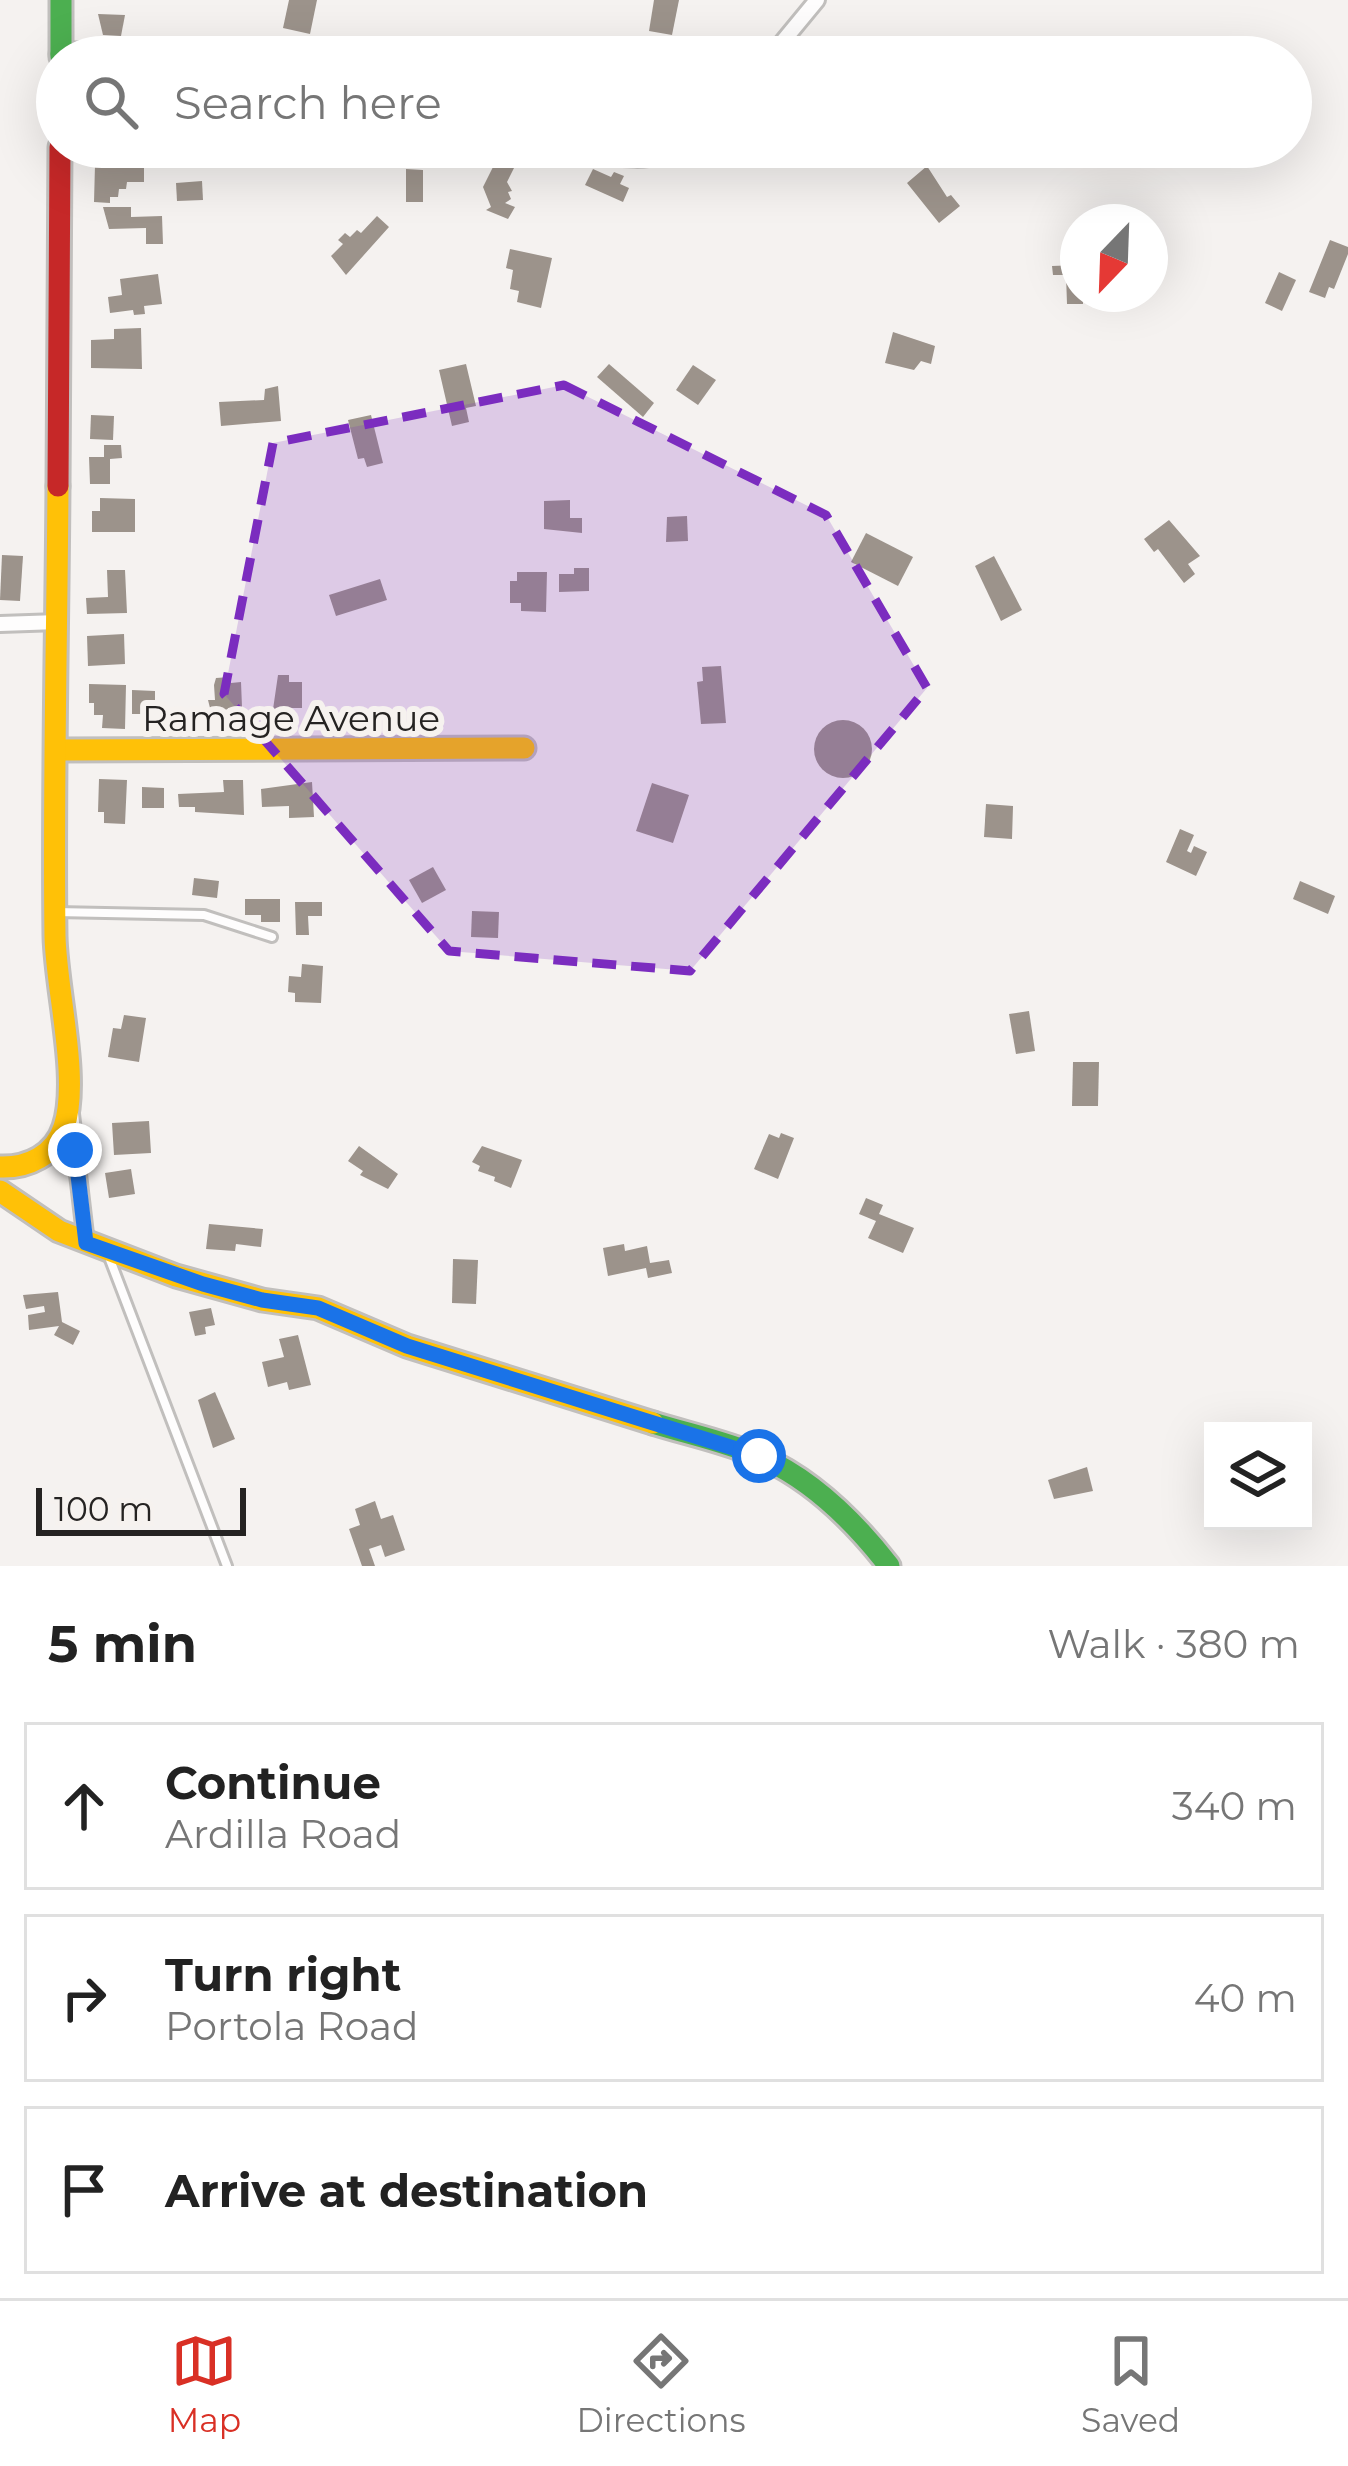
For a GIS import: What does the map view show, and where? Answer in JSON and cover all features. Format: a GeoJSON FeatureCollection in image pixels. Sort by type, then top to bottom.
{"type":"FeatureCollection","features":[{"type":"Feature","properties":{"kind":"street"},"geometry":{"type":"LineString","coordinates":[[61,0],[61,36]]}},
{"type":"Feature","properties":{"kind":"street"},"geometry":{"type":"LineString","coordinates":[[787,36],[817,0]]}},
{"type":"Feature","properties":{"kind":"street"},"geometry":{"type":"LineString","coordinates":[[60,168],[56,912],[70,1103],[96,1246]]}},
{"type":"Feature","properties":{"kind":"street"},"geometry":{"type":"LineString","coordinates":[[0,624],[58,622]]}},
{"type":"Feature","properties":{"kind":"street","name":"Ramage Avenue"},"geometry":{"type":"LineString","coordinates":[[58,751],[524,748]]}},
{"type":"Feature","properties":{"kind":"street"},"geometry":{"type":"LineString","coordinates":[[0,1167],[32,1164],[52,1150],[70,1103]]}},
{"type":"Feature","properties":{"kind":"street"},"geometry":{"type":"LineString","coordinates":[[0,1191],[59,1231],[203,1284],[262,1300],[318,1308],[407,1346],[759,1456],[796,1474],[838,1506],[889,1566]]}},
{"type":"Feature","properties":{"kind":"lane"},"geometry":{"type":"LineString","coordinates":[[56,912],[204,915],[272,937]]}},
{"type":"Feature","properties":{"kind":"lane"},"geometry":{"type":"LineString","coordinates":[[96,1246],[227,1566]]}},
{"type":"Feature","properties":{"kind":"highlighted area"},"geometry":{"type":"Polygon","coordinates":[[[564,385],[826,515],[927,688],[690,971],[449,951],[224,694],[273,443],[564,385]]]}},
{"type":"Feature","properties":{"kind":"building"},"geometry":{"type":"Polygon","coordinates":[[[289,0],[317,0],[310,34],[283,28],[289,0]]]}},
{"type":"Feature","properties":{"kind":"building"},"geometry":{"type":"Polygon","coordinates":[[[654,0],[679,0],[672,35],[649,31],[654,0]]]}},
{"type":"Feature","properties":{"kind":"building"},"geometry":{"type":"Polygon","coordinates":[[[98,14],[125,15],[121,36],[103,35],[98,14]]]}},
{"type":"Feature","properties":{"kind":"building"},"geometry":{"type":"Polygon","coordinates":[[[95,168],[144,168],[144,182],[127,182],[118,197],[110,197],[110,203],[94,202],[95,168]]]}},
{"type":"Feature","properties":{"kind":"building"},"geometry":{"type":"Polygon","coordinates":[[[492,168],[514,168],[507,182],[511,199],[505,203],[515,207],[508,219],[486,210],[491,207],[483,187],[492,168]]]}},
{"type":"Feature","properties":{"kind":"building"},"geometry":{"type":"Polygon","coordinates":[[[928,168],[947,197],[951,195],[960,206],[939,223],[907,183],[928,168]]]}},
{"type":"Feature","properties":{"kind":"building"},"geometry":{"type":"Polygon","coordinates":[[[406,169],[423,170],[423,202],[406,202],[406,169]]]}},
{"type":"Feature","properties":{"kind":"building"},"geometry":{"type":"Polygon","coordinates":[[[593,169],[611,177],[614,172],[624,176],[620,184],[629,188],[623,202],[585,185],[593,169]]]}},
{"type":"Feature","properties":{"kind":"building"},"geometry":{"type":"Polygon","coordinates":[[[202,181],[203,200],[177,201],[176,183],[202,181]]]}},
{"type":"Feature","properties":{"kind":"building"},"geometry":{"type":"Polygon","coordinates":[[[103,207],[131,207],[131,217],[162,216],[163,244],[146,244],[146,228],[109,229],[103,207]]]}},
{"type":"Feature","properties":{"kind":"building"},"geometry":{"type":"Polygon","coordinates":[[[377,216],[389,227],[346,275],[331,256],[343,244],[338,240],[345,233],[350,237],[357,230],[361,233],[377,216]]]}},
{"type":"Feature","properties":{"kind":"building"},"geometry":{"type":"Polygon","coordinates":[[[1330,240],[1348,247],[1348,254],[1334,289],[1329,287],[1325,298],[1309,292],[1330,240]]]}},
{"type":"Feature","properties":{"kind":"building"},"geometry":{"type":"Polygon","coordinates":[[[510,249],[552,258],[541,308],[517,302],[519,291],[510,289],[513,270],[506,268],[510,249]]]}},
{"type":"Feature","properties":{"kind":"building"},"geometry":{"type":"Polygon","coordinates":[[[1279,272],[1296,280],[1282,311],[1265,303],[1279,272]]]}},
{"type":"Feature","properties":{"kind":"building"},"geometry":{"type":"Polygon","coordinates":[[[158,274],[162,304],[144,306],[145,314],[134,315],[133,310],[110,313],[108,297],[122,295],[120,279],[158,274]]]}},
{"type":"Feature","properties":{"kind":"building"},"geometry":{"type":"Polygon","coordinates":[[[141,328],[142,369],[91,368],[91,340],[114,339],[114,329],[141,328]]]}},
{"type":"Feature","properties":{"kind":"building"},"geometry":{"type":"Polygon","coordinates":[[[893,332],[935,346],[931,364],[921,361],[914,370],[885,363],[893,332]]]}},
{"type":"Feature","properties":{"kind":"building"},"geometry":{"type":"Polygon","coordinates":[[[466,364],[476,406],[466,408],[469,422],[452,426],[439,370],[466,364]]]}},
{"type":"Feature","properties":{"kind":"building"},"geometry":{"type":"Polygon","coordinates":[[[609,364],[654,403],[643,417],[597,377],[609,364]]]}},
{"type":"Feature","properties":{"kind":"building"},"geometry":{"type":"Polygon","coordinates":[[[693,365],[716,380],[698,405],[676,390],[693,365]]]}},
{"type":"Feature","properties":{"kind":"building"},"geometry":{"type":"Polygon","coordinates":[[[278,386],[281,421],[221,426],[219,402],[264,400],[265,389],[278,386]]]}},
{"type":"Feature","properties":{"kind":"building"},"geometry":{"type":"Polygon","coordinates":[[[91,415],[114,416],[113,440],[90,439],[91,415]]]}},
{"type":"Feature","properties":{"kind":"building"},"geometry":{"type":"Polygon","coordinates":[[[371,415],[383,463],[367,467],[364,458],[358,459],[348,420],[371,415]]]}},
{"type":"Feature","properties":{"kind":"building"},"geometry":{"type":"Polygon","coordinates":[[[104,445],[121,445],[122,458],[110,459],[110,484],[90,484],[89,457],[104,457],[104,445]]]}},
{"type":"Feature","properties":{"kind":"building"},"geometry":{"type":"Polygon","coordinates":[[[100,498],[135,499],[135,532],[92,532],[92,511],[100,511],[100,498]]]}},
{"type":"Feature","properties":{"kind":"building"},"geometry":{"type":"Polygon","coordinates":[[[570,500],[570,518],[582,518],[582,533],[544,529],[544,501],[570,500]]]}},
{"type":"Feature","properties":{"kind":"building"},"geometry":{"type":"Polygon","coordinates":[[[687,516],[688,541],[666,542],[667,517],[687,516]]]}},
{"type":"Feature","properties":{"kind":"building"},"geometry":{"type":"Polygon","coordinates":[[[1169,520],[1200,556],[1188,564],[1195,574],[1184,583],[1158,549],[1154,552],[1144,539],[1169,520]]]}},
{"type":"Feature","properties":{"kind":"building"},"geometry":{"type":"Polygon","coordinates":[[[866,533],[913,557],[898,586],[851,562],[866,533]]]}},
{"type":"Feature","properties":{"kind":"building"},"geometry":{"type":"Polygon","coordinates":[[[2,555],[23,556],[20,601],[0,600],[2,555]]]}},
{"type":"Feature","properties":{"kind":"building"},"geometry":{"type":"Polygon","coordinates":[[[994,556],[1022,610],[1001,621],[975,566],[994,556]]]}},
{"type":"Feature","properties":{"kind":"building"},"geometry":{"type":"Polygon","coordinates":[[[574,568],[589,568],[589,591],[559,592],[559,574],[574,574],[574,568]]]}},
{"type":"Feature","properties":{"kind":"building"},"geometry":{"type":"Polygon","coordinates":[[[107,570],[125,570],[127,613],[87,614],[86,598],[108,597],[107,570]]]}},
{"type":"Feature","properties":{"kind":"building"},"geometry":{"type":"Polygon","coordinates":[[[517,572],[547,572],[546,612],[521,611],[521,603],[510,603],[510,581],[517,581],[517,572]]]}},
{"type":"Feature","properties":{"kind":"building"},"geometry":{"type":"Polygon","coordinates":[[[380,579],[387,600],[336,616],[329,595],[380,579]]]}},
{"type":"Feature","properties":{"kind":"building"},"geometry":{"type":"Polygon","coordinates":[[[124,634],[125,664],[88,666],[87,636],[124,634]]]}},
{"type":"Feature","properties":{"kind":"building"},"geometry":{"type":"Polygon","coordinates":[[[721,666],[726,723],[701,724],[697,682],[703,681],[702,667],[721,666]]]}},
{"type":"Feature","properties":{"kind":"building"},"geometry":{"type":"Polygon","coordinates":[[[278,675],[289,675],[289,682],[302,682],[302,708],[289,708],[289,723],[271,723],[278,675]]]}},
{"type":"Feature","properties":{"kind":"building"},"geometry":{"type":"Polygon","coordinates":[[[230,677],[231,683],[241,682],[242,707],[228,708],[229,718],[213,720],[208,700],[215,700],[216,678],[230,677]]]}},
{"type":"Feature","properties":{"kind":"building"},"geometry":{"type":"Polygon","coordinates":[[[89,684],[126,685],[125,729],[102,728],[103,715],[94,715],[94,703],[89,703],[89,684]]]}},
{"type":"Feature","properties":{"kind":"building"},"geometry":{"type":"Polygon","coordinates":[[[132,690],[155,691],[155,714],[132,714],[132,690]]]}},
{"type":"Feature","properties":{"kind":"building"},"geometry":{"type":"Polygon","coordinates":[[[843,720],[863,729],[872,749],[863,769],[843,778],[823,769],[814,749],[823,729],[843,720]]]}},
{"type":"Feature","properties":{"kind":"building"},"geometry":{"type":"Polygon","coordinates":[[[99,779],[127,780],[125,824],[104,823],[104,812],[98,812],[99,779]]]}},
{"type":"Feature","properties":{"kind":"building"},"geometry":{"type":"Polygon","coordinates":[[[223,780],[243,780],[244,815],[179,807],[178,794],[224,792],[223,780]]]}},
{"type":"Feature","properties":{"kind":"building"},"geometry":{"type":"Polygon","coordinates":[[[312,782],[314,817],[289,818],[289,806],[262,807],[261,789],[312,782]]]}},
{"type":"Feature","properties":{"kind":"building"},"geometry":{"type":"Polygon","coordinates":[[[652,783],[689,795],[673,843],[636,831],[652,783]]]}},
{"type":"Feature","properties":{"kind":"building"},"geometry":{"type":"Polygon","coordinates":[[[142,787],[164,788],[164,808],[142,808],[142,787]]]}},
{"type":"Feature","properties":{"kind":"building"},"geometry":{"type":"Polygon","coordinates":[[[986,804],[1013,806],[1012,839],[984,837],[986,804]]]}},
{"type":"Feature","properties":{"kind":"building"},"geometry":{"type":"Polygon","coordinates":[[[1180,829],[1194,835],[1187,851],[1191,853],[1194,846],[1207,852],[1196,876],[1166,862],[1180,829]]]}},
{"type":"Feature","properties":{"kind":"building"},"geometry":{"type":"Polygon","coordinates":[[[433,867],[446,890],[422,903],[409,880],[433,867]]]}},
{"type":"Feature","properties":{"kind":"building"},"geometry":{"type":"Polygon","coordinates":[[[194,878],[219,881],[217,898],[192,895],[194,878]]]}},
{"type":"Feature","properties":{"kind":"building"},"geometry":{"type":"Polygon","coordinates":[[[1300,881],[1335,896],[1328,914],[1293,899],[1300,881]]]}},
{"type":"Feature","properties":{"kind":"building"},"geometry":{"type":"Polygon","coordinates":[[[245,899],[280,899],[280,922],[261,922],[261,915],[245,915],[245,899]]]}},
{"type":"Feature","properties":{"kind":"building"},"geometry":{"type":"Polygon","coordinates":[[[295,902],[322,902],[322,916],[308,916],[309,935],[296,935],[295,902]]]}},
{"type":"Feature","properties":{"kind":"building"},"geometry":{"type":"Polygon","coordinates":[[[472,911],[499,912],[498,938],[471,937],[472,911]]]}},
{"type":"Feature","properties":{"kind":"building"},"geometry":{"type":"Polygon","coordinates":[[[302,964],[323,966],[321,1003],[295,1002],[295,993],[288,992],[289,976],[301,977],[302,964]]]}},
{"type":"Feature","properties":{"kind":"building"},"geometry":{"type":"Polygon","coordinates":[[[1029,1011],[1035,1051],[1016,1054],[1009,1014],[1029,1011]]]}},
{"type":"Feature","properties":{"kind":"building"},"geometry":{"type":"Polygon","coordinates":[[[124,1015],[146,1018],[139,1062],[108,1057],[113,1028],[121,1029],[124,1015]]]}},
{"type":"Feature","properties":{"kind":"building"},"geometry":{"type":"Polygon","coordinates":[[[1073,1062],[1099,1062],[1098,1106],[1072,1106],[1073,1062]]]}},
{"type":"Feature","properties":{"kind":"building"},"geometry":{"type":"Polygon","coordinates":[[[149,1121],[151,1153],[114,1155],[112,1123],[149,1121]]]}},
{"type":"Feature","properties":{"kind":"building"},"geometry":{"type":"Polygon","coordinates":[[[781,1133],[794,1138],[778,1179],[754,1169],[769,1134],[779,1138],[781,1133]]]}},
{"type":"Feature","properties":{"kind":"building"},"geometry":{"type":"Polygon","coordinates":[[[359,1146],[398,1174],[388,1189],[360,1175],[363,1171],[348,1161],[359,1146]]]}},
{"type":"Feature","properties":{"kind":"building"},"geometry":{"type":"Polygon","coordinates":[[[482,1146],[522,1160],[511,1188],[478,1171],[480,1166],[472,1162],[482,1146]]]}},
{"type":"Feature","properties":{"kind":"building"},"geometry":{"type":"Polygon","coordinates":[[[131,1169],[135,1194],[109,1198],[105,1173],[131,1169]]]}},
{"type":"Feature","properties":{"kind":"building"},"geometry":{"type":"Polygon","coordinates":[[[866,1198],[883,1205],[879,1214],[914,1228],[903,1253],[868,1238],[876,1221],[859,1214],[866,1198]]]}},
{"type":"Feature","properties":{"kind":"building"},"geometry":{"type":"Polygon","coordinates":[[[209,1224],[263,1229],[261,1247],[236,1244],[235,1251],[206,1249],[209,1224]]]}},
{"type":"Feature","properties":{"kind":"building"},"geometry":{"type":"Polygon","coordinates":[[[624,1244],[625,1251],[647,1246],[650,1263],[669,1260],[672,1273],[648,1278],[646,1268],[608,1276],[603,1248],[624,1244]]]}},
{"type":"Feature","properties":{"kind":"building"},"geometry":{"type":"Polygon","coordinates":[[[453,1259],[478,1260],[476,1304],[452,1303],[453,1259]]]}},
{"type":"Feature","properties":{"kind":"building"},"geometry":{"type":"Polygon","coordinates":[[[58,1292],[62,1322],[80,1331],[73,1345],[54,1335],[59,1326],[29,1330],[28,1315],[45,1312],[44,1306],[26,1309],[23,1295],[58,1292]]]}},
{"type":"Feature","properties":{"kind":"building"},"geometry":{"type":"Polygon","coordinates":[[[211,1308],[215,1325],[195,1336],[189,1312],[211,1308]]]}},
{"type":"Feature","properties":{"kind":"building"},"geometry":{"type":"Polygon","coordinates":[[[298,1335],[311,1385],[289,1390],[287,1382],[268,1387],[262,1362],[284,1357],[279,1339],[298,1335]]]}},
{"type":"Feature","properties":{"kind":"building"},"geometry":{"type":"Polygon","coordinates":[[[215,1392],[235,1439],[213,1448],[198,1400],[215,1392]]]}},
{"type":"Feature","properties":{"kind":"building"},"geometry":{"type":"Polygon","coordinates":[[[1087,1467],[1093,1491],[1054,1499],[1048,1480],[1087,1467]]]}},
{"type":"Feature","properties":{"kind":"building"},"geometry":{"type":"Polygon","coordinates":[[[375,1501],[381,1519],[393,1515],[405,1550],[385,1557],[381,1545],[369,1549],[375,1566],[362,1566],[349,1529],[360,1525],[355,1509],[375,1501]]]}},
{"type":"Feature","properties":{"kind":"traffic: fast"},"geometry":{"type":"LineString","coordinates":[[61,0],[61,36]]}},
{"type":"Feature","properties":{"kind":"traffic: fast"},"geometry":{"type":"LineString","coordinates":[[653,1423],[780,1466],[832,1504],[889,1566]]}},
{"type":"Feature","properties":{"kind":"traffic: slow"},"geometry":{"type":"LineString","coordinates":[[0,1167],[21,1165],[47,1152],[60,1137],[68,1107],[55,936],[58,486]]}},
{"type":"Feature","properties":{"kind":"traffic: slow"},"geometry":{"type":"LineString","coordinates":[[59,750],[524,748]]}},
{"type":"Feature","properties":{"kind":"traffic: slow"},"geometry":{"type":"LineString","coordinates":[[0,1191],[59,1231],[176,1276],[262,1300],[318,1308],[407,1346],[653,1423]]}},
{"type":"Feature","properties":{"kind":"traffic: jam"},"geometry":{"type":"LineString","coordinates":[[58,486],[60,168]]}},
{"type":"Feature","properties":{"kind":"route"},"geometry":{"type":"LineString","coordinates":[[75,1150],[86,1243],[203,1284],[262,1300],[318,1308],[407,1346],[759,1456]]}}]}
